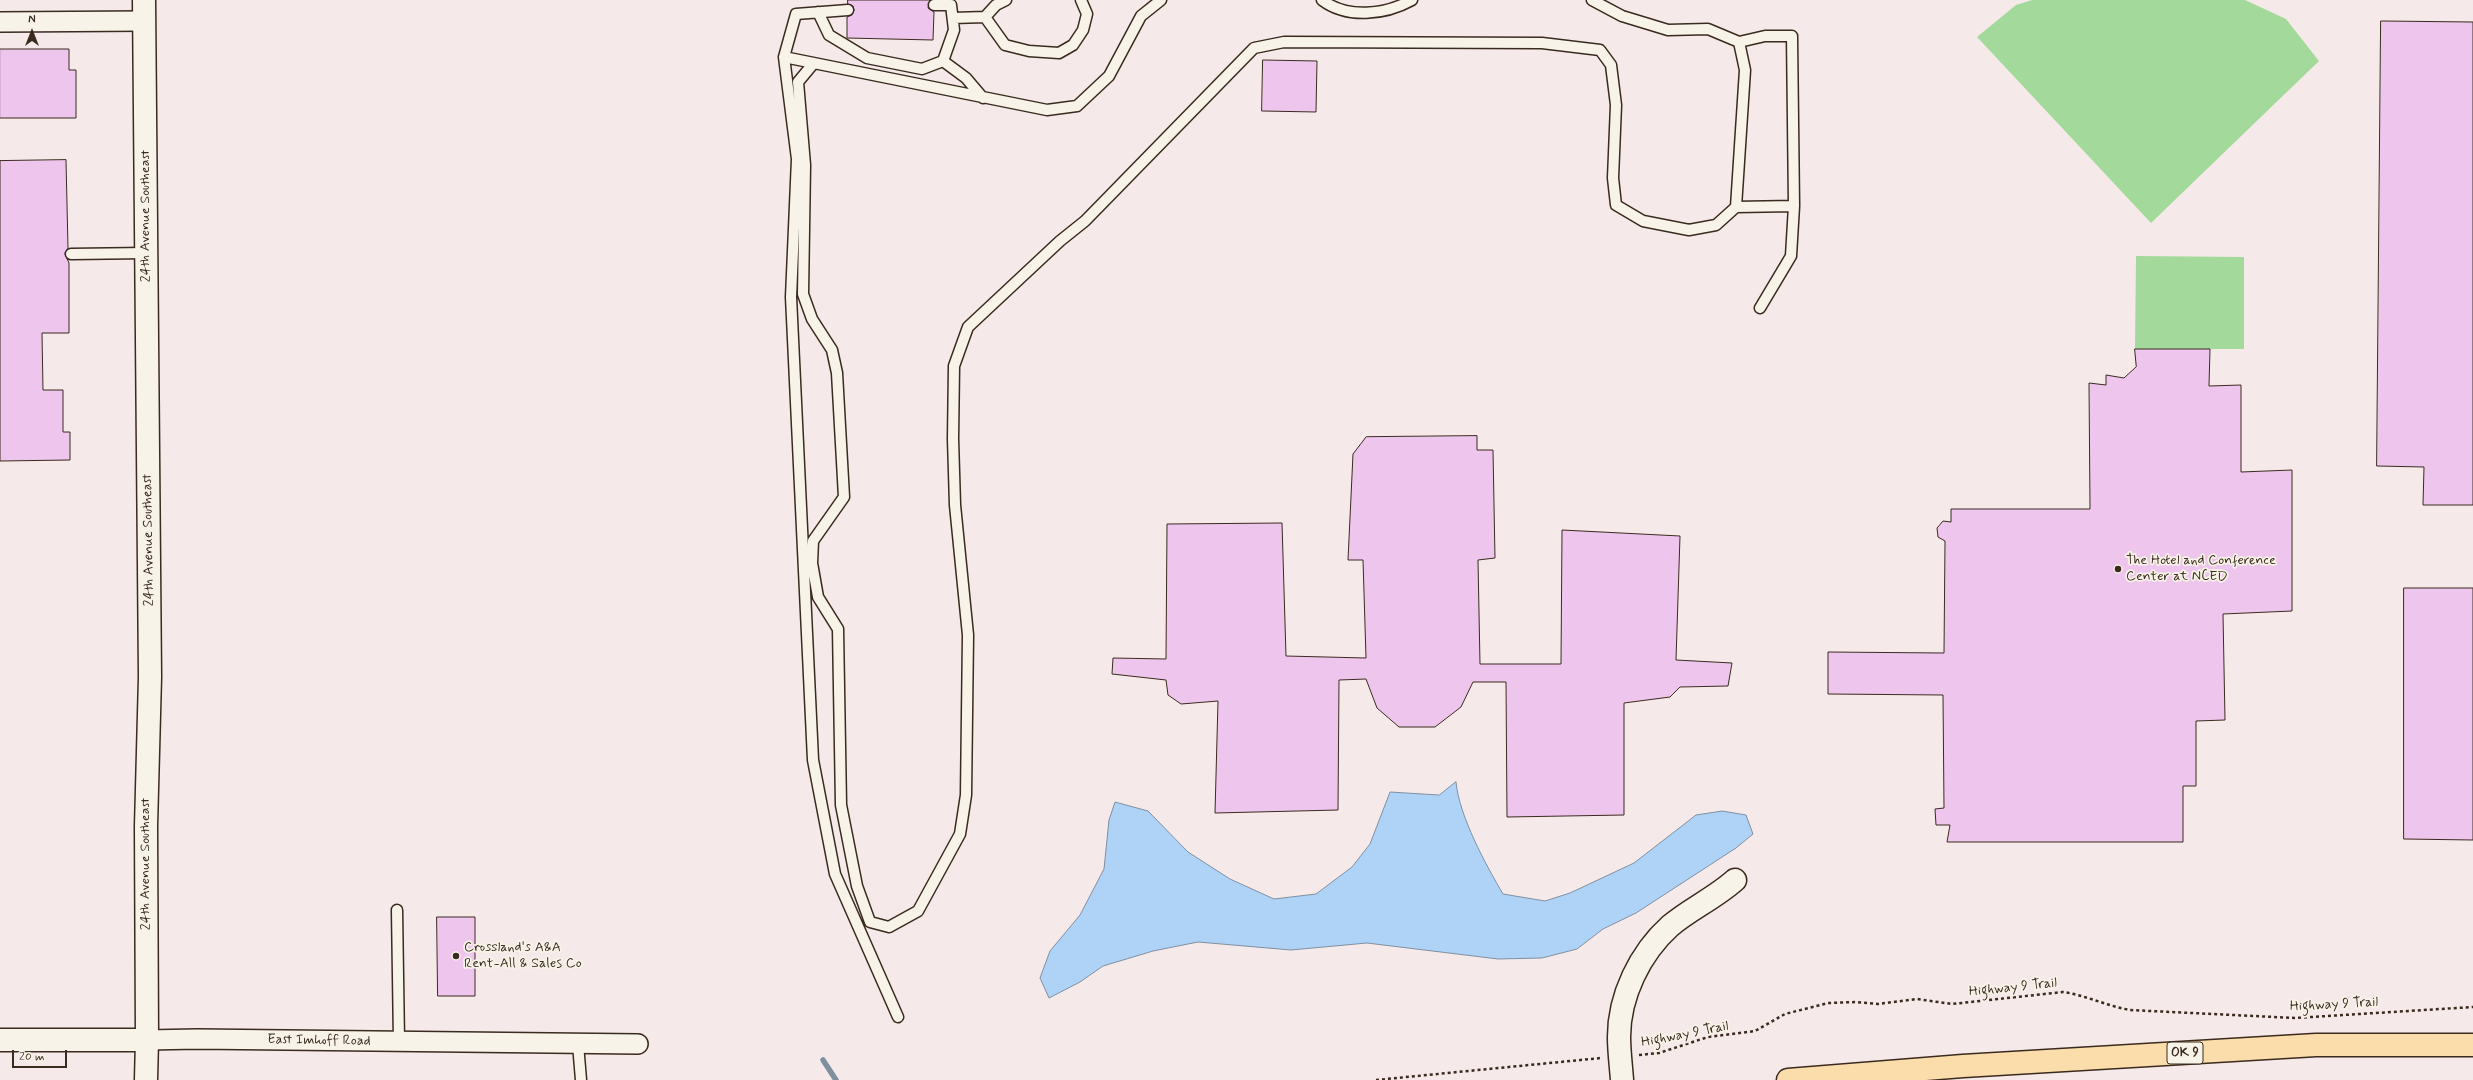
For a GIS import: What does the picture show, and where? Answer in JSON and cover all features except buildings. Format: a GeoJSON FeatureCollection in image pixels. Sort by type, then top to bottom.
{"type":"FeatureCollection","features":[{"type":"Feature","properties":{"kind":"highway","name":"OK 9"},"geometry":{"type":"LineString","coordinates":[[1788,1080],[1963,1066],[2308,1046],[2473,1045]]}},
{"type":"Feature","properties":{"kind":"street"},"geometry":{"type":"LineString","coordinates":[[0,22],[144,10]]}},
{"type":"Feature","properties":{"kind":"street","name":"24th Avenue Southeast"},"geometry":{"type":"LineString","coordinates":[[144,10],[150,677],[146,826],[146,1080]]}},
{"type":"Feature","properties":{"kind":"street"},"geometry":{"type":"LineString","coordinates":[[1622,1080],[1619,1036],[1624,999],[1636,970],[1652,946],[1670,926],[1723,891],[1735,880]]}},
{"type":"Feature","properties":{"kind":"street","name":"East Imhoff Road"},"geometry":{"type":"LineString","coordinates":[[0,1040],[197,1039],[638,1044]]}},
{"type":"Feature","properties":{"kind":"lane"},"geometry":{"type":"LineString","coordinates":[[953,18],[984,17],[996,5],[1006,0]]}},
{"type":"Feature","properties":{"kind":"lane"},"geometry":{"type":"LineString","coordinates":[[984,17],[1005,45],[1029,51],[1059,52],[1073,45],[1083,30],[1087,14],[1081,0]]}},
{"type":"Feature","properties":{"kind":"lane"},"geometry":{"type":"LineString","coordinates":[[784,57],[1048,110],[1077,106],[1109,76],[1141,16],[1162,0]]}},
{"type":"Feature","properties":{"kind":"lane"},"geometry":{"type":"LineString","coordinates":[[1322,0],[1332,8],[1367,14],[1412,0]]}},
{"type":"Feature","properties":{"kind":"lane"},"geometry":{"type":"LineString","coordinates":[[1592,0],[1622,16],[1668,30],[1708,29],[1739,42],[1766,36],[1792,36],[1794,206],[1791,256],[1760,308]]}},
{"type":"Feature","properties":{"kind":"lane"},"geometry":{"type":"LineString","coordinates":[[818,12],[829,35],[867,58],[922,69],[943,61],[954,30],[951,5],[934,6]]}},
{"type":"Feature","properties":{"kind":"lane"},"geometry":{"type":"LineString","coordinates":[[848,10],[796,14],[784,57],[797,159],[791,297],[813,760],[834,874],[898,1017]]}},
{"type":"Feature","properties":{"kind":"lane"},"geometry":{"type":"LineString","coordinates":[[813,64],[798,82],[805,165],[803,294],[812,319],[832,350],[837,373],[844,497],[814,541],[812,563],[818,597],[838,629],[841,805],[857,886],[870,922],[890,928],[918,911],[960,834],[966,795],[968,635],[955,505],[953,439],[954,366],[968,326],[1060,241],[1085,222],[1254,48],[1284,42],[1542,43],[1600,50],[1611,65],[1616,105],[1613,178],[1616,205],[1643,222],[1689,230],[1716,225],[1736,207],[1794,206]]}},
{"type":"Feature","properties":{"kind":"lane"},"geometry":{"type":"LineString","coordinates":[[1736,207],[1745,70],[1739,42]]}},
{"type":"Feature","properties":{"kind":"lane"},"geometry":{"type":"LineString","coordinates":[[943,61],[966,78],[984,98]]}},
{"type":"Feature","properties":{"kind":"lane"},"geometry":{"type":"LineString","coordinates":[[71,254],[146,253]]}},
{"type":"Feature","properties":{"kind":"lane"},"geometry":{"type":"LineString","coordinates":[[397,910],[399,1042]]}},
{"type":"Feature","properties":{"kind":"lane"},"geometry":{"type":"LineString","coordinates":[[578,1044],[581,1080]]}},
{"type":"Feature","properties":{"kind":"path","name":"Highway 9 Trail"},"geometry":{"type":"LineString","coordinates":[[1634,1055],[1659,1053],[1708,1037],[1755,1031],[1785,1014],[1803,1008],[1835,1003],[1878,1004],[1917,999],[1952,1004],[2063,992],[2076,994],[2106,1005],[2130,1010],[2294,1018],[2473,1007]]}},
{"type":"Feature","properties":{"kind":"path"},"geometry":{"type":"LineString","coordinates":[[1376,1080],[1593,1059]]}},
{"type":"Feature","properties":{"kind":"green space"},"geometry":{"type":"Polygon","coordinates":[[[2032,0],[2245,0],[2286,19],[2319,61],[2151,223],[1977,37],[2016,5],[2032,0]]]}},
{"type":"Feature","properties":{"kind":"green space"},"geometry":{"type":"Polygon","coordinates":[[[2136,256],[2244,257],[2244,349],[2135,349],[2136,256]]]}},
{"type":"Feature","properties":{"kind":"water"},"geometry":{"type":"Polygon","coordinates":[[[1456,782],[1462,810],[1474,840],[1503,894],[1545,901],[1570,893],[1634,863],[1696,815],[1722,811],[1746,815],[1753,834],[1736,848],[1636,913],[1603,929],[1577,949],[1542,958],[1498,959],[1367,943],[1291,950],[1198,942],[1153,951],[1103,966],[1080,982],[1049,998],[1040,978],[1050,951],[1080,915],[1104,869],[1109,820],[1115,802],[1148,811],[1188,852],[1230,879],[1274,899],[1316,894],[1352,867],[1370,844],[1390,792],[1439,795],[1456,782]]]}},
{"type":"Feature","properties":{"kind":"waterway"},"geometry":{"type":"LineString","coordinates":[[823,1060],[836,1080]]}},
{"type":"Feature","properties":{"kind":"place","name":"The Hotel and Conference Center at NCED"},"geometry":{"type":"Point","coordinates":[2118,569]}},
{"type":"Feature","properties":{"kind":"place","name":"Crossland's A&A Rent-All & Sales Co"},"geometry":{"type":"Point","coordinates":[456,956]}}]}
